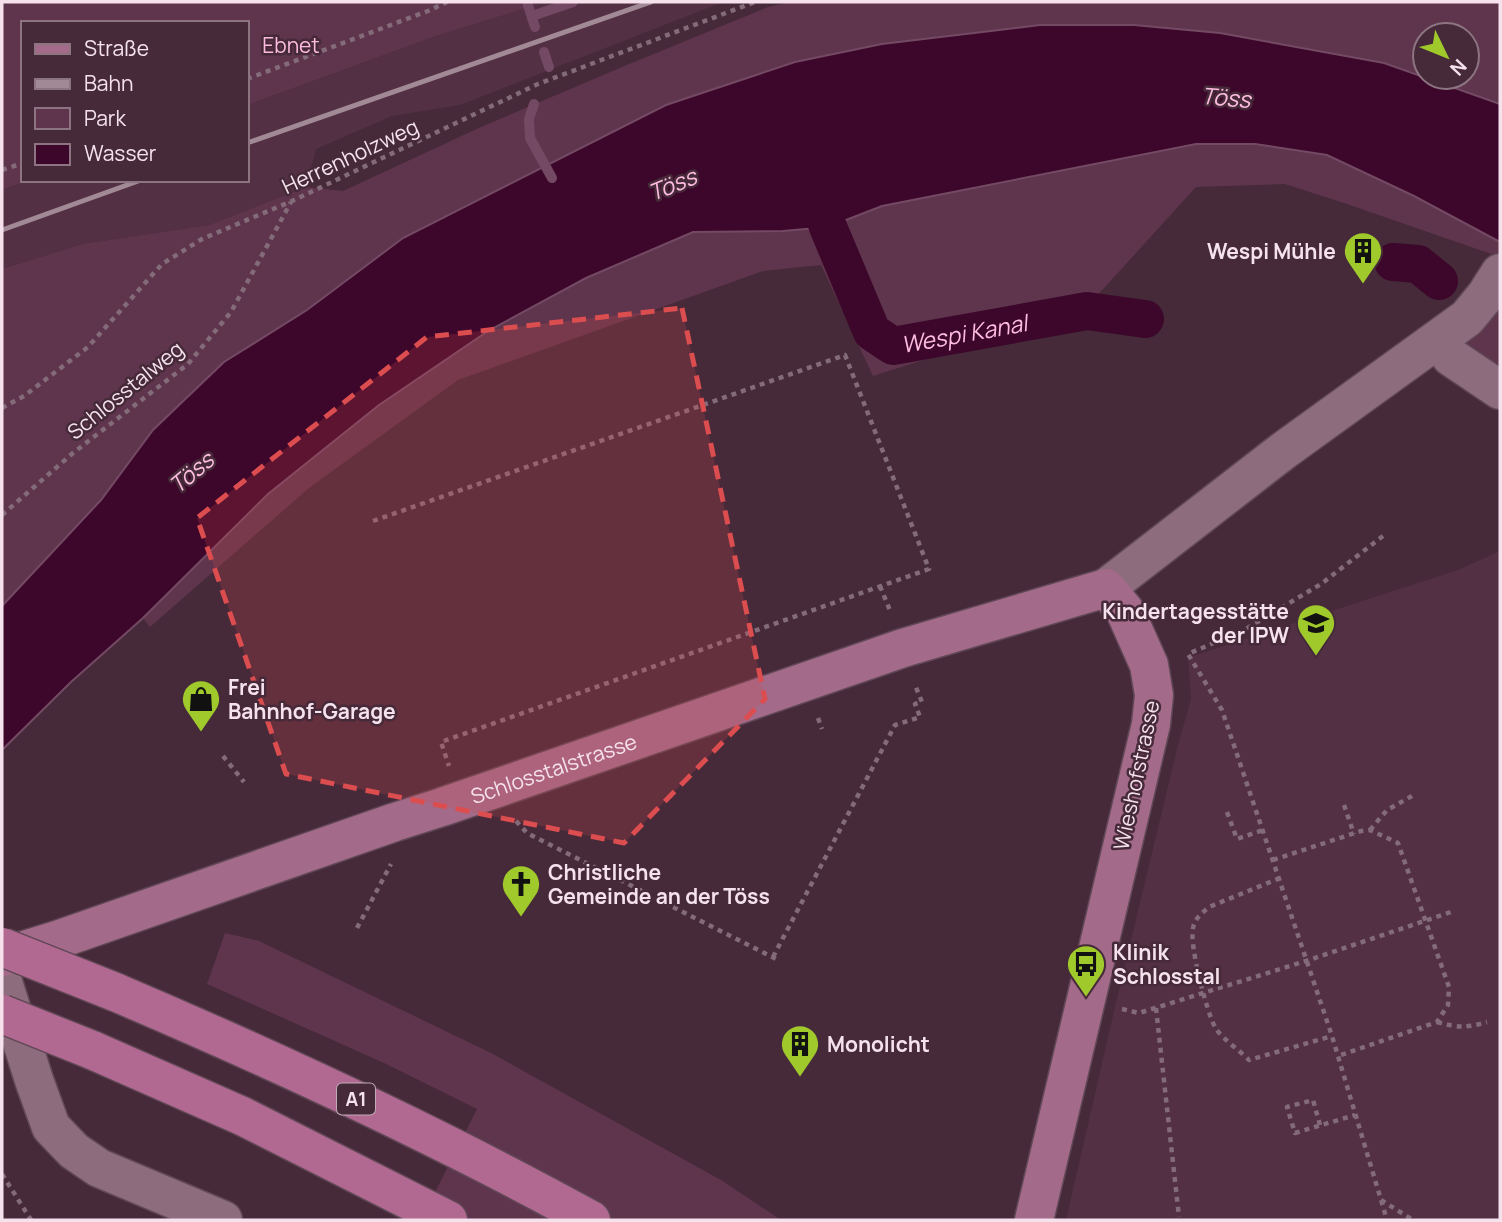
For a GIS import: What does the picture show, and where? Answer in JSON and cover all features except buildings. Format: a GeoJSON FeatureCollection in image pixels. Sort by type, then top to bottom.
{"type":"FeatureCollection","features":[{"type":"Feature","properties":{"kind":"highway","name":"A1"},"geometry":{"type":"LineString","coordinates":[[2,947],[270,1059],[451,1145],[591,1220]]}},
{"type":"Feature","properties":{"kind":"highway"},"geometry":{"type":"LineString","coordinates":[[2,1014],[242,1116],[448,1220]]}},
{"type":"Feature","properties":{"kind":"main road","name":"Schlosstalstrasse"},"geometry":{"type":"LineString","coordinates":[[2,957],[903,648],[1106,588]]}},
{"type":"Feature","properties":{"kind":"main road","name":"Wieshofstrasse"},"geometry":{"type":"LineString","coordinates":[[1034,1220],[1151,724],[1154,695],[1149,665],[1125,611],[1106,588]]}},
{"type":"Feature","properties":{"kind":"street"},"geometry":{"type":"LineString","coordinates":[[1106,588],[1283,452],[1466,318],[1500,273]]}},
{"type":"Feature","properties":{"kind":"street"},"geometry":{"type":"LineString","coordinates":[[1438,340],[1451,357],[1500,390]]}},
{"type":"Feature","properties":{"kind":"street"},"geometry":{"type":"LineString","coordinates":[[2,979],[51,1127],[74,1152],[99,1168],[223,1220]]}},
{"type":"Feature","properties":{"kind":"path"},"geometry":{"type":"LineString","coordinates":[[248,79],[447,2]]}},
{"type":"Feature","properties":{"kind":"path","name":"Herrenholzweg"},"geometry":{"type":"LineString","coordinates":[[2,408],[24,396],[88,347],[162,264],[202,239],[292,201],[538,84],[755,2]]}},
{"type":"Feature","properties":{"kind":"path"},"geometry":{"type":"LineString","coordinates":[[2,170],[21,164]]}},
{"type":"Feature","properties":{"kind":"path","name":"Schlosstalweg"},"geometry":{"type":"LineString","coordinates":[[2,515],[73,453],[188,364],[231,312],[292,201]]}},
{"type":"Feature","properties":{"kind":"path"},"geometry":{"type":"LineString","coordinates":[[373,521],[845,355],[929,569],[440,742],[451,771]]}},
{"type":"Feature","properties":{"kind":"path"},"geometry":{"type":"LineString","coordinates":[[1383,536],[1321,584],[1246,629],[1188,654],[1222,710],[1332,1036],[1387,1220]]}},
{"type":"Feature","properties":{"kind":"path"},"geometry":{"type":"LineString","coordinates":[[880,586],[892,617]]}},
{"type":"Feature","properties":{"kind":"path"},"geometry":{"type":"LineString","coordinates":[[493,789],[527,833],[774,958],[895,725],[920,717],[915,704],[922,702],[912,677]]}},
{"type":"Feature","properties":{"kind":"path"},"geometry":{"type":"LineString","coordinates":[[223,757],[244,782]]}},
{"type":"Feature","properties":{"kind":"path"},"geometry":{"type":"LineString","coordinates":[[1370,831],[1387,810],[1412,796]]}},
{"type":"Feature","properties":{"kind":"path"},"geometry":{"type":"LineString","coordinates":[[1344,805],[1354,834]]}},
{"type":"Feature","properties":{"kind":"path"},"geometry":{"type":"LineString","coordinates":[[1227,812],[1237,839],[1263,830]]}},
{"type":"Feature","properties":{"kind":"path"},"geometry":{"type":"LineString","coordinates":[[1273,860],[1370,831],[1398,842],[1449,987],[1448,1005],[1437,1022],[1338,1056]]}},
{"type":"Feature","properties":{"kind":"path"},"geometry":{"type":"LineString","coordinates":[[357,928],[394,857]]}},
{"type":"Feature","properties":{"kind":"path"},"geometry":{"type":"LineString","coordinates":[[1280,878],[1209,907],[1199,914],[1193,925],[1192,948],[1203,993],[1217,1030],[1249,1060],[1332,1036]]}},
{"type":"Feature","properties":{"kind":"path"},"geometry":{"type":"LineString","coordinates":[[1115,1007],[1139,1013],[1451,912]]}},
{"type":"Feature","properties":{"kind":"path"},"geometry":{"type":"LineString","coordinates":[[1156,1008],[1179,1217]]}},
{"type":"Feature","properties":{"kind":"path"},"geometry":{"type":"LineString","coordinates":[[1437,1022],[1457,1028],[1487,1021]]}},
{"type":"Feature","properties":{"kind":"path"},"geometry":{"type":"LineString","coordinates":[[1321,1125],[1313,1100],[1287,1107],[1295,1133],[1355,1115]]}},
{"type":"Feature","properties":{"kind":"path"},"geometry":{"type":"LineString","coordinates":[[2,1174],[31,1220]]}},
{"type":"Feature","properties":{"kind":"path"},"geometry":{"type":"LineString","coordinates":[[1380,1200],[1413,1220]]}},
{"type":"Feature","properties":{"kind":"highlighted area"},"geometry":{"type":"Polygon","coordinates":[[[682,308],[765,699],[624,843],[286,774],[197,518],[427,337],[682,308]]]}},
{"type":"Feature","properties":{"kind":"shaded area"},"geometry":{"type":"Polygon","coordinates":[[[546,2],[723,2],[460,105],[392,116],[316,149],[306,187],[209,225],[82,244],[2,269],[2,190],[24,182],[248,182],[248,105],[436,36],[546,2]]]}},
{"type":"Feature","properties":{"kind":"shaded area"},"geometry":{"type":"Polygon","coordinates":[[[1500,551],[1500,1220],[1066,1220],[1191,699],[1188,654],[1193,656],[1458,570],[1500,551]]]}},
{"type":"Feature","properties":{"kind":"green space","name":"Ebnet"},"geometry":{"type":"Polygon","coordinates":[[[2,2],[546,2],[436,36],[248,105],[248,21],[21,21],[21,182],[24,182],[2,190],[2,2]]]}},
{"type":"Feature","properties":{"kind":"green space"},"geometry":{"type":"Polygon","coordinates":[[[790,2],[1500,2],[1500,104],[1463,91],[1481,91],[1481,21],[1411,21],[1411,73],[1384,63],[1220,33],[1134,25],[1040,25],[882,44],[795,62],[666,105],[403,238],[307,310],[224,362],[153,430],[101,500],[2,606],[2,269],[82,244],[209,225],[306,187],[343,191],[481,127],[768,7],[790,2]]]}},
{"type":"Feature","properties":{"kind":"green space"},"geometry":{"type":"Polygon","coordinates":[[[1196,144],[1255,144],[1327,155],[1414,196],[1500,242],[1500,257],[1285,184],[1196,187],[1086,308],[873,376],[821,265],[763,271],[458,380],[309,488],[150,627],[143,618],[268,494],[379,405],[488,331],[586,278],[693,232],[783,231],[828,227],[882,206],[1196,144]]]}},
{"type":"Feature","properties":{"kind":"green space"},"geometry":{"type":"Polygon","coordinates":[[[1500,271],[1500,390],[1451,357],[1500,271]]]}},
{"type":"Feature","properties":{"kind":"green space"},"geometry":{"type":"Polygon","coordinates":[[[225,933],[259,941],[491,1053],[721,1180],[781,1220],[421,1220],[477,1109],[384,1063],[207,984],[225,933]]]}},
{"type":"Feature","properties":{"kind":"water","name":"Töss"},"geometry":{"type":"Polygon","coordinates":[[[1040,25],[1134,25],[1220,33],[1384,63],[1411,73],[1411,91],[1463,91],[1500,104],[1500,242],[1414,196],[1327,155],[1255,144],[1196,144],[882,206],[828,227],[783,231],[693,232],[586,278],[488,331],[379,405],[268,494],[143,618],[71,682],[2,750],[2,606],[101,500],[153,430],[224,362],[307,310],[403,238],[666,105],[795,62],[882,44],[1040,25]]]}},
{"type":"Feature","properties":{"kind":"waterway"},"geometry":{"type":"LineString","coordinates":[[527,2],[532,18]]}},
{"type":"Feature","properties":{"kind":"waterway"},"geometry":{"type":"LineString","coordinates":[[535,27],[532,18],[535,15],[573,2]]}},
{"type":"Feature","properties":{"kind":"waterway"},"geometry":{"type":"LineString","coordinates":[[544,52],[549,67]]}},
{"type":"Feature","properties":{"kind":"waterway"},"geometry":{"type":"LineString","coordinates":[[534,104],[529,119],[530,138],[552,178]]}},
{"type":"Feature","properties":{"kind":"waterway","name":"Wespi Kanal"},"geometry":{"type":"LineString","coordinates":[[811,177],[828,227],[872,332],[893,346],[1087,311],[1145,319]]}},
{"type":"Feature","properties":{"kind":"waterway","name":"Wespi Kanal"},"geometry":{"type":"LineString","coordinates":[[1393,262],[1418,264],[1439,281]]}},
{"type":"Feature","properties":{"kind":"railway"},"geometry":{"type":"LineString","coordinates":[[248,143],[651,2]]}},
{"type":"Feature","properties":{"kind":"railway"},"geometry":{"type":"LineString","coordinates":[[2,230],[135,182]]}},
{"type":"Feature","properties":{"kind":"place","name":"Wespi Mühle"},"geometry":{"type":"Point","coordinates":[1363,285]}},
{"type":"Feature","properties":{"kind":"place","name":"Kindertagesstätte der IPW"},"geometry":{"type":"Point","coordinates":[1316,657]}},
{"type":"Feature","properties":{"kind":"place","name":"Frei Bahnhof-Garage"},"geometry":{"type":"Point","coordinates":[201,733]}},
{"type":"Feature","properties":{"kind":"place","name":"Christliche Gemeinde an der Töss"},"geometry":{"type":"Point","coordinates":[521,918]}},
{"type":"Feature","properties":{"kind":"place","name":"Klinik Schlosstal"},"geometry":{"type":"Point","coordinates":[1086,998]}},
{"type":"Feature","properties":{"kind":"place","name":"Monolicht"},"geometry":{"type":"Point","coordinates":[800,1078]}}]}
